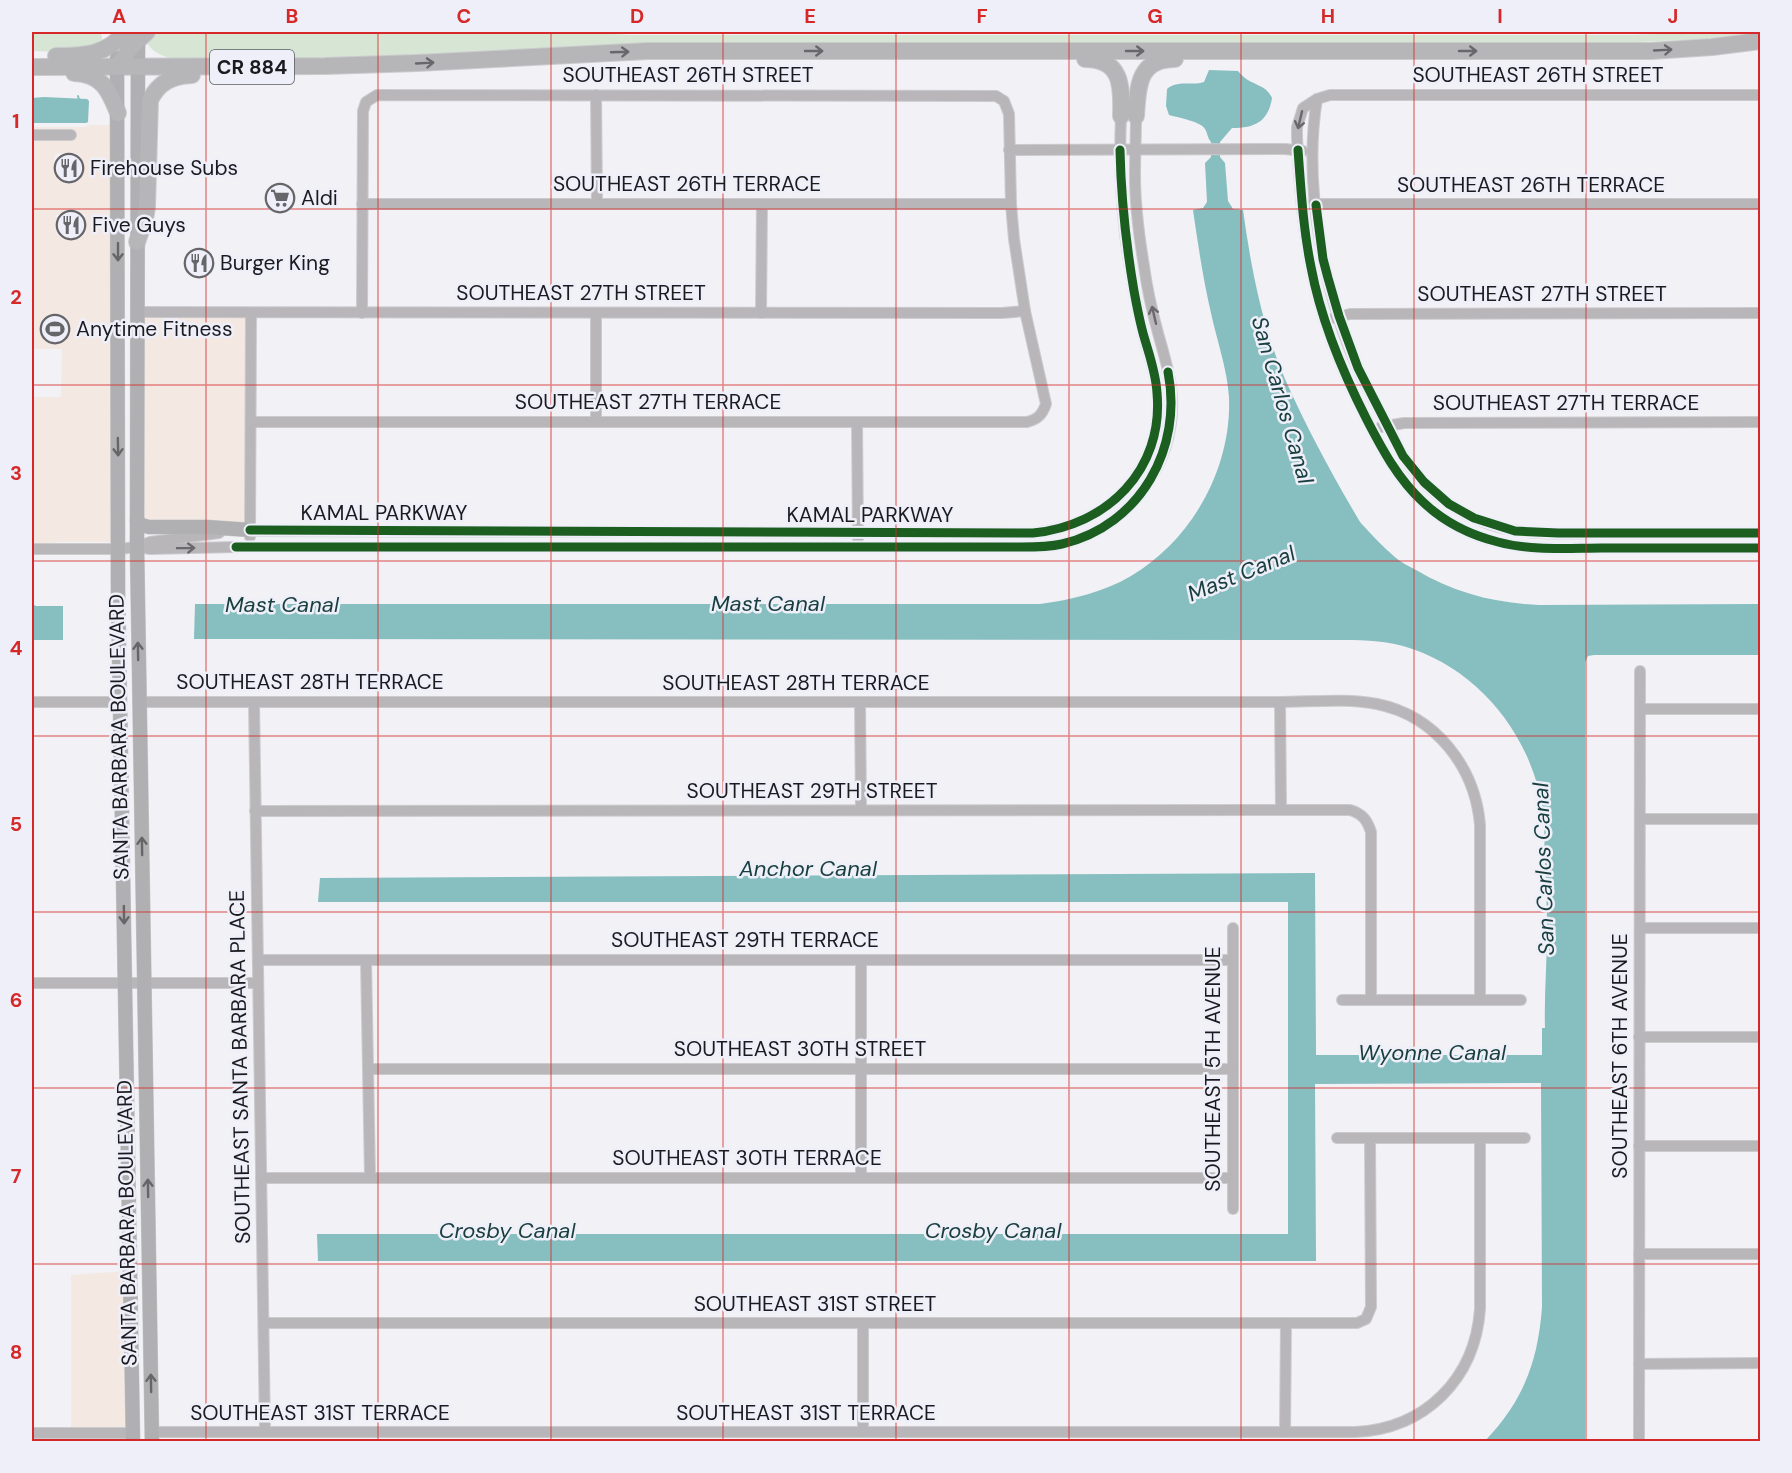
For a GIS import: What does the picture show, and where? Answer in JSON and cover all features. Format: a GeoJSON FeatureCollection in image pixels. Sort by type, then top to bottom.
{"type":"FeatureCollection","features":[{"type":"Feature","properties":{"kind":"highway"},"geometry":{"type":"LineString","coordinates":[[32,56],[88,55],[103,51],[130,34]]}},
{"type":"Feature","properties":{"kind":"highway"},"geometry":{"type":"LineString","coordinates":[[117,67],[130,34]]}},
{"type":"Feature","properties":{"kind":"highway","name":"CR 884"},"geometry":{"type":"LineString","coordinates":[[32,67],[366,65],[648,51],[1651,51],[1761,41]]}},
{"type":"Feature","properties":{"kind":"highway"},"geometry":{"type":"LineString","coordinates":[[929,51],[957,58],[1090,59],[1106,62],[1114,69],[1129,116]]}},
{"type":"Feature","properties":{"kind":"highway"},"geometry":{"type":"LineString","coordinates":[[1129,116],[1146,69],[1160,59],[1347,59],[1428,51]]}},
{"type":"Feature","properties":{"kind":"highway"},"geometry":{"type":"LineString","coordinates":[[137,242],[147,208],[149,104],[154,91],[161,84],[170,78],[183,75],[301,74],[366,65]]}},
{"type":"Feature","properties":{"kind":"highway"},"geometry":{"type":"LineString","coordinates":[[32,74],[92,76],[109,91],[118,113]]}},
{"type":"Feature","properties":{"kind":"main road","name":"SANTA BARBARA BOULEVARD"},"geometry":{"type":"LineString","coordinates":[[130,34],[138,67],[137,547],[152,1437]]}},
{"type":"Feature","properties":{"kind":"main road","name":"SANTA BARBARA BOULEVARD"},"geometry":{"type":"LineString","coordinates":[[117,67],[120,702],[133,1437]]}},
{"type":"Feature","properties":{"kind":"main road"},"geometry":{"type":"LineString","coordinates":[[137,520],[141,525],[152,528],[207,527],[250,530]]}},
{"type":"Feature","properties":{"kind":"street","name":"SOUTHEAST 26TH STREET"},"geometry":{"type":"LineString","coordinates":[[362,204],[363,111],[366,102],[376,95],[987,95],[996,96],[1004,101],[1009,114],[1009,150]]}},
{"type":"Feature","properties":{"kind":"street"},"geometry":{"type":"LineString","coordinates":[[596,95],[597,204]]}},
{"type":"Feature","properties":{"kind":"street","name":"SOUTHEAST 26TH STREET"},"geometry":{"type":"LineString","coordinates":[[1317,99],[1330,95],[1761,95]]}},
{"type":"Feature","properties":{"kind":"street"},"geometry":{"type":"LineString","coordinates":[[1317,99],[1303,108],[1297,127],[1305,234],[1311,270],[1339,360],[1372,430],[1401,477],[1422,501],[1458,527],[1496,542],[1547,548],[1761,548]]}},
{"type":"Feature","properties":{"kind":"street"},"geometry":{"type":"LineString","coordinates":[[1317,99],[1312,152],[1316,205],[1323,260],[1339,316],[1358,368],[1376,407],[1403,456],[1436,494],[1461,512],[1501,528],[1515,531],[1558,534],[1761,533]]}},
{"type":"Feature","properties":{"kind":"street","name":"KAMAL PARKWAY"},"geometry":{"type":"LineString","coordinates":[[32,549],[119,549],[137,547],[150,542],[250,530],[1033,533],[1056,530],[1078,523],[1113,501],[1132,481],[1140,470],[1152,444],[1157,417],[1156,381],[1128,260],[1124,220],[1120,150],[1129,116]]}},
{"type":"Feature","properties":{"kind":"street","name":"KAMAL PARKWAY"},"geometry":{"type":"LineString","coordinates":[[137,547],[150,549],[1041,547],[1080,538],[1104,526],[1126,509],[1144,489],[1158,466],[1167,442],[1171,421],[1172,400],[1168,372],[1144,266],[1136,192],[1137,150],[1129,116]]}},
{"type":"Feature","properties":{"kind":"street"},"geometry":{"type":"LineString","coordinates":[[32,135],[71,135]]}},
{"type":"Feature","properties":{"kind":"street"},"geometry":{"type":"LineString","coordinates":[[1026,311],[1017,267],[1009,150],[1215,149],[1312,152]]}},
{"type":"Feature","properties":{"kind":"street","name":"SOUTHEAST 26TH TERRACE"},"geometry":{"type":"LineString","coordinates":[[1302,203],[1316,205],[1761,204]]}},
{"type":"Feature","properties":{"kind":"street"},"geometry":{"type":"LineString","coordinates":[[362,204],[362,313]]}},
{"type":"Feature","properties":{"kind":"street","name":"SOUTHEAST 26TH TERRACE"},"geometry":{"type":"LineString","coordinates":[[362,204],[1011,204]]}},
{"type":"Feature","properties":{"kind":"street"},"geometry":{"type":"LineString","coordinates":[[761,313],[762,204]]}},
{"type":"Feature","properties":{"kind":"street","name":"SOUTHEAST 27TH STREET"},"geometry":{"type":"LineString","coordinates":[[137,312],[1002,313],[1026,311]]}},
{"type":"Feature","properties":{"kind":"street","name":"SOUTHEAST 27TH TERRACE"},"geometry":{"type":"LineString","coordinates":[[251,422],[1027,422],[1035,420],[1042,414],[1046,404],[1026,311]]}},
{"type":"Feature","properties":{"kind":"street"},"geometry":{"type":"LineString","coordinates":[[250,547],[251,313]]}},
{"type":"Feature","properties":{"kind":"street"},"geometry":{"type":"LineString","coordinates":[[596,313],[596,422]]}},
{"type":"Feature","properties":{"kind":"street","name":"SOUTHEAST 27TH STREET"},"geometry":{"type":"LineString","coordinates":[[1325,321],[1350,314],[1761,313]]}},
{"type":"Feature","properties":{"kind":"street"},"geometry":{"type":"LineString","coordinates":[[857,422],[858,547]]}},
{"type":"Feature","properties":{"kind":"street","name":"SOUTHEAST 27TH TERRACE"},"geometry":{"type":"LineString","coordinates":[[1372,430],[1413,423],[1761,423]]}},
{"type":"Feature","properties":{"kind":"street","name":"SOUTHEAST 6TH AVENUE"},"geometry":{"type":"LineString","coordinates":[[1639,1442],[1640,671]]}},
{"type":"Feature","properties":{"kind":"street"},"geometry":{"type":"LineString","coordinates":[[32,702],[120,702]]}},
{"type":"Feature","properties":{"kind":"street","name":"SOUTHEAST 28TH TERRACE"},"geometry":{"type":"LineString","coordinates":[[139,702],[1360,702],[1379,705],[1397,710],[1417,720],[1443,740],[1465,769],[1470,780],[1479,814],[1480,1000]]}},
{"type":"Feature","properties":{"kind":"street","name":"SOUTHEAST SANTA BARBARA PLACE"},"geometry":{"type":"LineString","coordinates":[[254,702],[265,1432]]}},
{"type":"Feature","properties":{"kind":"street"},"geometry":{"type":"LineString","coordinates":[[860,702],[861,810]]}},
{"type":"Feature","properties":{"kind":"street"},"geometry":{"type":"LineString","coordinates":[[1280,702],[1281,810]]}},
{"type":"Feature","properties":{"kind":"street"},"geometry":{"type":"LineString","coordinates":[[1640,709],[1761,710]]}},
{"type":"Feature","properties":{"kind":"street","name":"SOUTHEAST 29TH STREET"},"geometry":{"type":"LineString","coordinates":[[255,811],[1350,810],[1359,813],[1367,820],[1371,832],[1371,1000]]}},
{"type":"Feature","properties":{"kind":"street"},"geometry":{"type":"LineString","coordinates":[[1640,819],[1761,819]]}},
{"type":"Feature","properties":{"kind":"street","name":"SOUTHEAST 5TH AVENUE"},"geometry":{"type":"LineString","coordinates":[[1233,928],[1233,1209]]}},
{"type":"Feature","properties":{"kind":"street"},"geometry":{"type":"LineString","coordinates":[[1640,928],[1761,928]]}},
{"type":"Feature","properties":{"kind":"street","name":"SOUTHEAST 29TH TERRACE"},"geometry":{"type":"LineString","coordinates":[[258,960],[1233,960]]}},
{"type":"Feature","properties":{"kind":"street"},"geometry":{"type":"LineString","coordinates":[[366,960],[370,1177]]}},
{"type":"Feature","properties":{"kind":"street"},"geometry":{"type":"LineString","coordinates":[[861,960],[861,1178]]}},
{"type":"Feature","properties":{"kind":"street"},"geometry":{"type":"LineString","coordinates":[[32,983],[258,983]]}},
{"type":"Feature","properties":{"kind":"street"},"geometry":{"type":"LineString","coordinates":[[1342,1000],[1521,1000]]}},
{"type":"Feature","properties":{"kind":"street"},"geometry":{"type":"LineString","coordinates":[[1639,1037],[1761,1037]]}},
{"type":"Feature","properties":{"kind":"street","name":"SOUTHEAST 30TH STREET"},"geometry":{"type":"LineString","coordinates":[[368,1069],[1233,1069]]}},
{"type":"Feature","properties":{"kind":"street"},"geometry":{"type":"LineString","coordinates":[[1337,1138],[1525,1138]]}},
{"type":"Feature","properties":{"kind":"street","name":"SOUTHEAST 31ST STREET"},"geometry":{"type":"LineString","coordinates":[[264,1323],[1354,1324],[1366,1319],[1371,1303],[1370,1138]]}},
{"type":"Feature","properties":{"kind":"street","name":"SOUTHEAST 31ST TERRACE"},"geometry":{"type":"LineString","coordinates":[[152,1437],[265,1432],[1355,1432],[1382,1429],[1399,1424],[1437,1401],[1461,1372],[1476,1337],[1479,1318],[1480,1138]]}},
{"type":"Feature","properties":{"kind":"street"},"geometry":{"type":"LineString","coordinates":[[1639,1146],[1761,1146]]}},
{"type":"Feature","properties":{"kind":"street","name":"SOUTHEAST 30TH TERRACE"},"geometry":{"type":"LineString","coordinates":[[261,1178],[1233,1178]]}},
{"type":"Feature","properties":{"kind":"street"},"geometry":{"type":"LineString","coordinates":[[1639,1254],[1761,1254]]}},
{"type":"Feature","properties":{"kind":"street"},"geometry":{"type":"LineString","coordinates":[[862,1432],[863,1323]]}},
{"type":"Feature","properties":{"kind":"street"},"geometry":{"type":"LineString","coordinates":[[1285,1432],[1286,1323]]}},
{"type":"Feature","properties":{"kind":"street"},"geometry":{"type":"LineString","coordinates":[[1639,1364],[1761,1364]]}},
{"type":"Feature","properties":{"kind":"street"},"geometry":{"type":"LineString","coordinates":[[32,1433],[133,1437]]}},
{"type":"Feature","properties":{"kind":"shaded area"},"geometry":{"type":"Polygon","coordinates":[[[114,125],[115,542],[58,542],[32,547],[32,397],[61,397],[62,349],[32,349],[32,127],[114,125]],[[58,153],[54,157],[56,176],[81,177],[83,161],[78,154],[58,153]],[[85,214],[56,215],[57,235],[84,236],[86,232],[85,214]]]}},
{"type":"Feature","properties":{"kind":"shaded area"},"geometry":{"type":"Polygon","coordinates":[[[142,310],[250,311],[256,526],[144,521],[142,310]]]}},
{"type":"Feature","properties":{"kind":"shaded area"},"geometry":{"type":"Polygon","coordinates":[[[126,1271],[129,1439],[71,1438],[71,1275],[126,1271]]]}},
{"type":"Feature","properties":{"kind":"green space"},"geometry":{"type":"Polygon","coordinates":[[[32,32],[101,32],[103,43],[76,52],[32,51],[32,32]]]}},
{"type":"Feature","properties":{"kind":"green space"},"geometry":{"type":"Polygon","coordinates":[[[157,32],[562,32],[632,35],[1633,35],[1760,32],[1706,39],[1615,43],[174,59],[158,53],[149,45],[147,41],[151,34],[157,32]]]}},
{"type":"Feature","properties":{"kind":"water"},"geometry":{"type":"Polygon","coordinates":[[[1209,70],[1238,71],[1242,76],[1266,90],[1272,98],[1264,118],[1254,125],[1232,128],[1220,142],[1220,157],[1225,163],[1228,201],[1233,209],[1243,210],[1258,296],[1270,338],[1302,416],[1360,522],[1391,554],[1445,585],[1460,591],[1507,602],[1539,605],[1760,604],[1760,655],[1594,655],[1588,656],[1585,662],[1585,1441],[1485,1441],[1519,1396],[1532,1363],[1540,1327],[1542,1307],[1541,1083],[1315,1084],[1316,1261],[318,1261],[317,1234],[1288,1234],[1288,902],[318,902],[320,878],[1315,873],[1316,1055],[1542,1055],[1542,1028],[1545,1028],[1547,914],[1544,816],[1537,782],[1513,730],[1477,687],[1430,656],[1403,646],[1378,641],[1344,640],[194,639],[195,604],[1040,604],[1110,587],[1131,576],[1153,561],[1190,522],[1204,500],[1224,450],[1229,397],[1201,262],[1193,210],[1203,208],[1207,202],[1205,163],[1211,157],[1211,142],[1203,126],[1169,115],[1166,106],[1167,89],[1180,84],[1204,82],[1209,70]]]}},
{"type":"Feature","properties":{"kind":"water"},"geometry":{"type":"Polygon","coordinates":[[[32,98],[87,99],[89,101],[88,122],[32,123],[32,98]]]}},
{"type":"Feature","properties":{"kind":"water"},"geometry":{"type":"Polygon","coordinates":[[[32,604],[63,606],[63,640],[32,640],[32,604]]]}},
{"type":"Feature","properties":{"kind":"waterway"},"geometry":{"type":"LineString","coordinates":[[78,96],[79,100]]}},
{"type":"Feature","properties":{"kind":"cycle path"},"geometry":{"type":"LineString","coordinates":[[250,530],[1033,533],[1060,528],[1085,519],[1107,506],[1125,489],[1140,469],[1151,446],[1157,421],[1155,379],[1139,316],[1129,256],[1120,150]]}},
{"type":"Feature","properties":{"kind":"cycle path"},"geometry":{"type":"LineString","coordinates":[[1298,150],[1308,252],[1320,307],[1333,345],[1358,402],[1385,453],[1406,484],[1431,509],[1458,527],[1477,535],[1523,547],[1760,548]]}},
{"type":"Feature","properties":{"kind":"cycle path"},"geometry":{"type":"LineString","coordinates":[[1316,205],[1323,259],[1339,316],[1358,368],[1403,456],[1424,482],[1449,504],[1474,518],[1515,531],[1760,533]]}},
{"type":"Feature","properties":{"kind":"cycle path"},"geometry":{"type":"LineString","coordinates":[[236,547],[1042,547],[1062,544],[1090,534],[1114,520],[1134,501],[1150,479],[1162,455],[1169,428],[1171,400],[1168,372]]}},
{"type":"Feature","properties":{"kind":"place","name":"Firehouse Subs"},"geometry":{"type":"Point","coordinates":[69,168]}},
{"type":"Feature","properties":{"kind":"place","name":"Aldi"},"geometry":{"type":"Point","coordinates":[280,198]}},
{"type":"Feature","properties":{"kind":"place","name":"Five Guys"},"geometry":{"type":"Point","coordinates":[71,225]}},
{"type":"Feature","properties":{"kind":"place","name":"Burger King"},"geometry":{"type":"Point","coordinates":[199,263]}},
{"type":"Feature","properties":{"kind":"place","name":"Anytime Fitness"},"geometry":{"type":"Point","coordinates":[55,329]}},
{"type":"Feature","properties":{"kind":"water label","name":"San Carlos Canal"},"geometry":{"type":"Point","coordinates":[1283,400]}},
{"type":"Feature","properties":{"kind":"water label","name":"Mast Canal"},"geometry":{"type":"Point","coordinates":[1241,573]}},
{"type":"Feature","properties":{"kind":"water label","name":"Mast Canal"},"geometry":{"type":"Point","coordinates":[768,603]}},
{"type":"Feature","properties":{"kind":"water label","name":"Mast Canal"},"geometry":{"type":"Point","coordinates":[282,604]}},
{"type":"Feature","properties":{"kind":"water label","name":"Anchor Canal"},"geometry":{"type":"Point","coordinates":[808,868]}},
{"type":"Feature","properties":{"kind":"water label","name":"San Carlos Canal"},"geometry":{"type":"Point","coordinates":[1543,869]}},
{"type":"Feature","properties":{"kind":"water label","name":"Wyonne Canal"},"geometry":{"type":"Point","coordinates":[1432,1052]}},
{"type":"Feature","properties":{"kind":"water label","name":"Crosby Canal"},"geometry":{"type":"Point","coordinates":[507,1230]}},
{"type":"Feature","properties":{"kind":"water label","name":"Crosby Canal"},"geometry":{"type":"Point","coordinates":[993,1230]}}]}
